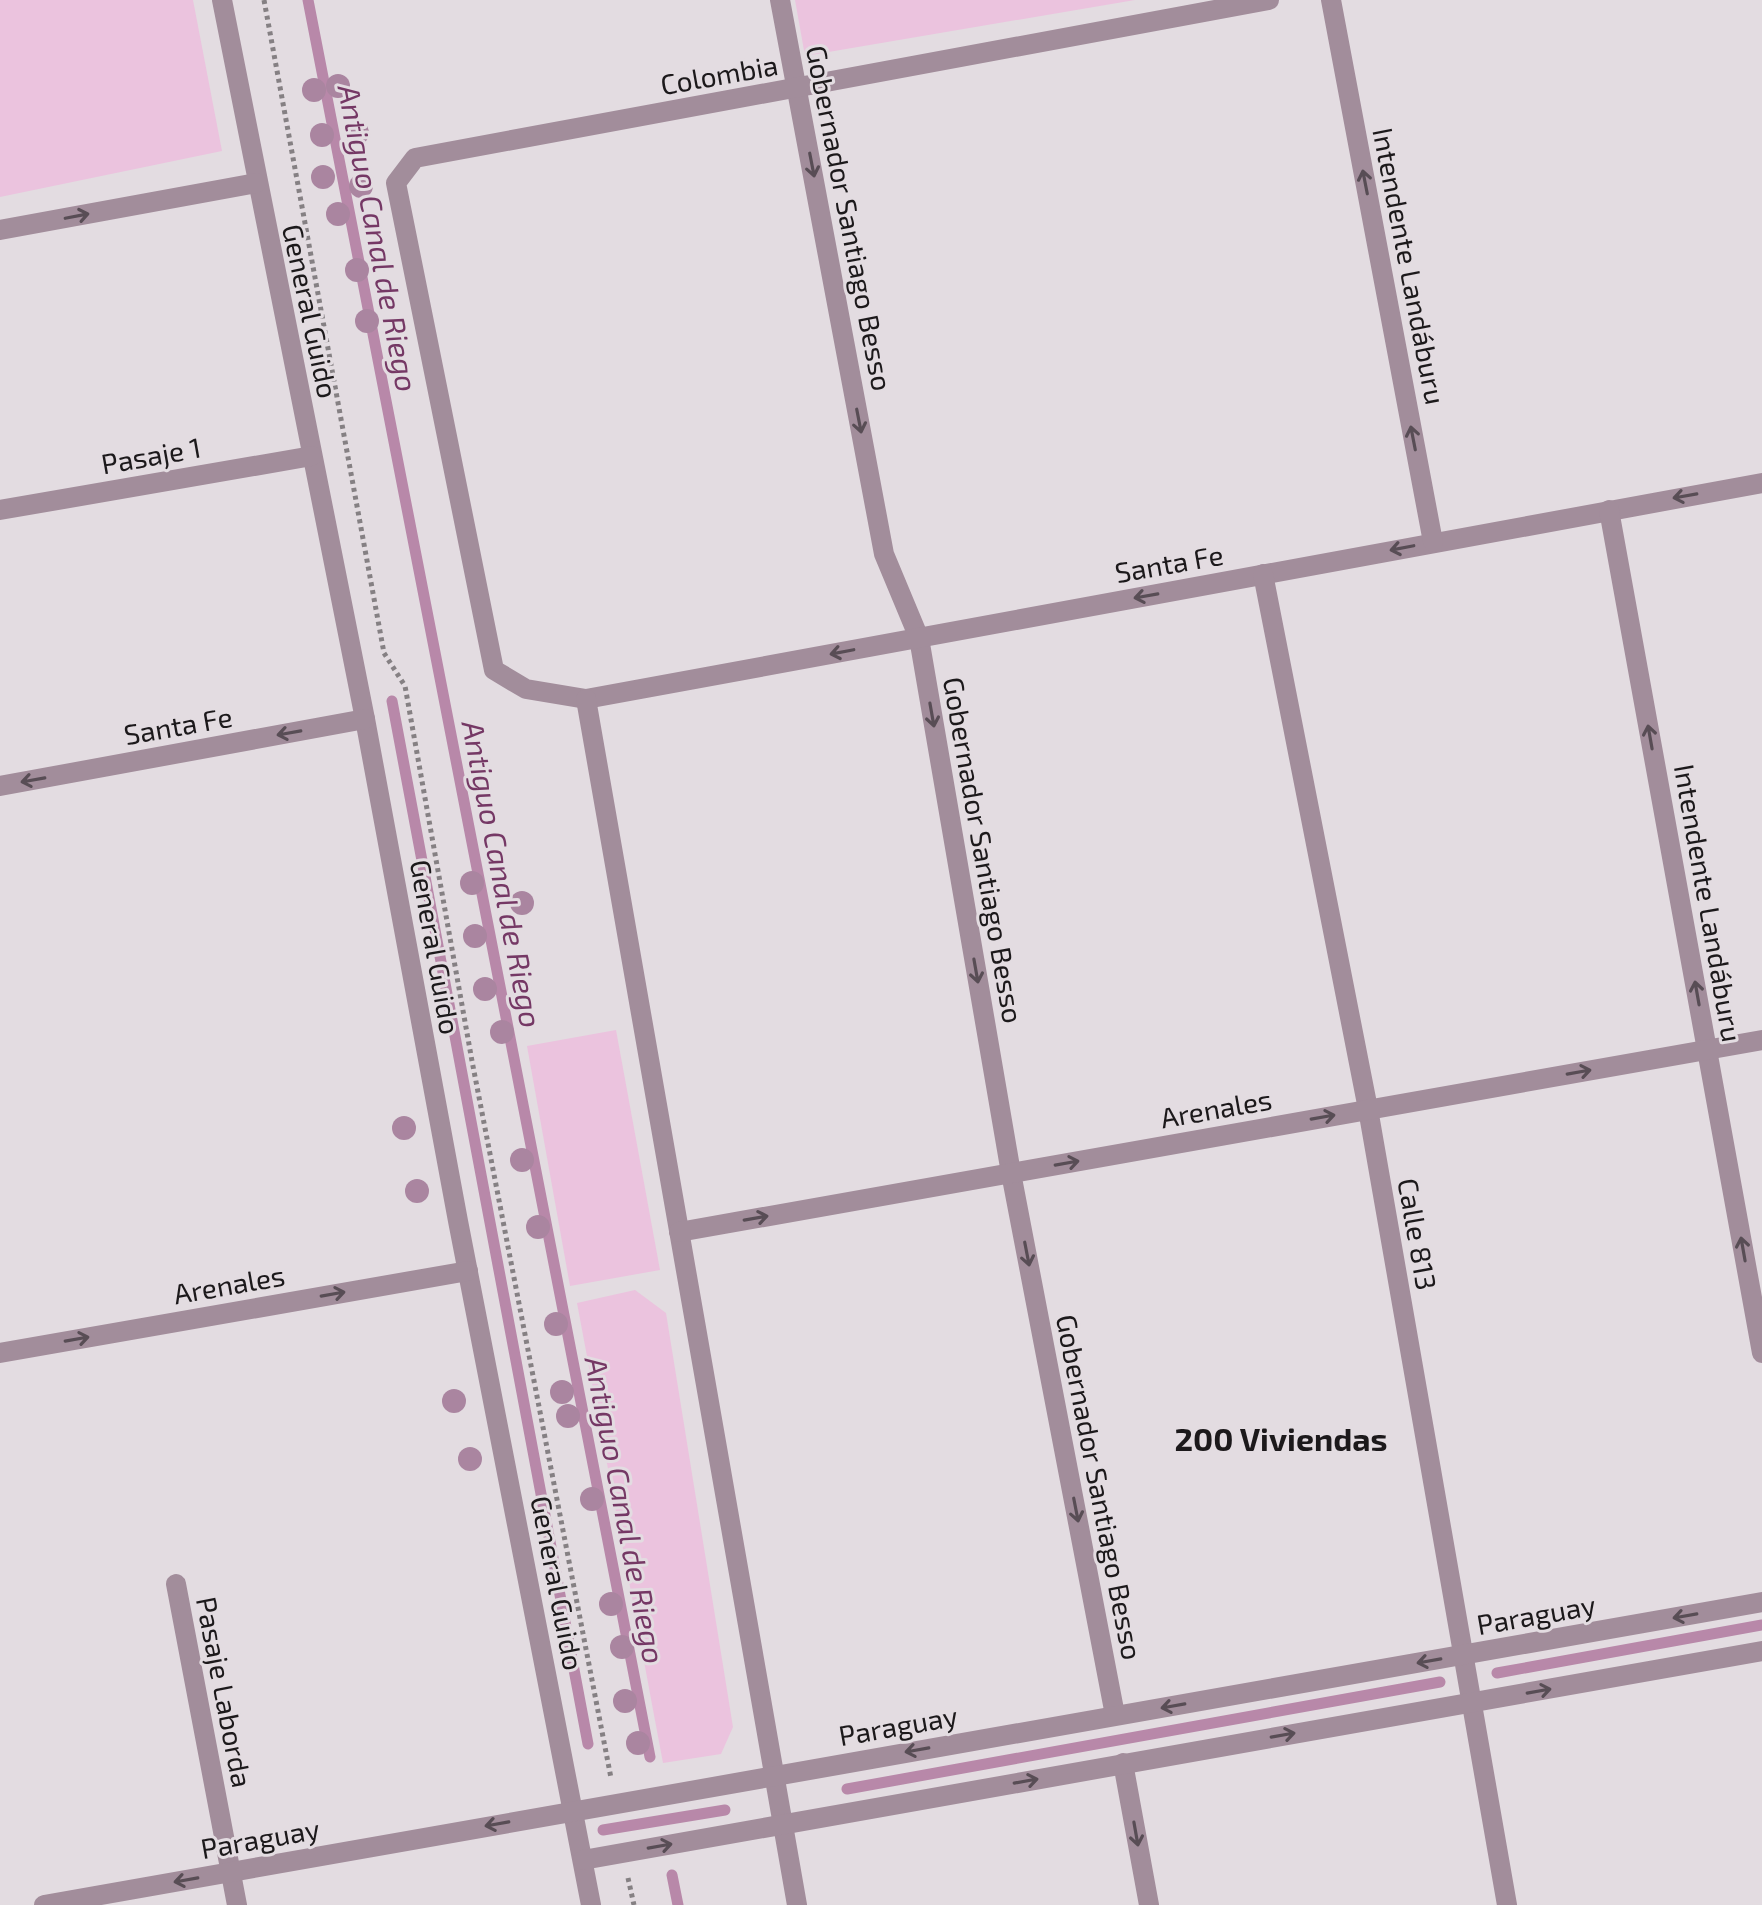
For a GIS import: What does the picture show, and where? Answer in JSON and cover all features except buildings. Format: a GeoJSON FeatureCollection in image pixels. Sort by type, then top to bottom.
{"type":"FeatureCollection","features":[{"type":"Feature","properties":{"kind":"street","name":"General Guido"},"geometry":{"type":"LineString","coordinates":[[222,0],[365,719],[591,1905]]}},
{"type":"Feature","properties":{"kind":"street","name":"Gobernador Santiago Besso"},"geometry":{"type":"LineString","coordinates":[[780,0],[884,554],[919,638],[1011,1173],[1115,1715]]}},
{"type":"Feature","properties":{"kind":"street","name":"Colombia"},"geometry":{"type":"LineString","coordinates":[[586,699],[526,689],[494,670],[396,183],[415,158],[1269,0]]}},
{"type":"Feature","properties":{"kind":"street","name":"Intendente Landáburu"},"geometry":{"type":"LineString","coordinates":[[1331,0],[1433,542]]}},
{"type":"Feature","properties":{"kind":"street"},"geometry":{"type":"LineString","coordinates":[[0,230],[256,183]]}},
{"type":"Feature","properties":{"kind":"street","name":"Pasaje 1"},"geometry":{"type":"LineString","coordinates":[[0,510],[312,456]]}},
{"type":"Feature","properties":{"kind":"street","name":"Santa Fe"},"geometry":{"type":"LineString","coordinates":[[586,699],[1762,483]]}},
{"type":"Feature","properties":{"kind":"street","name":"Intendente Landáburu"},"geometry":{"type":"LineString","coordinates":[[1609,510],[1762,1353]]}},
{"type":"Feature","properties":{"kind":"street","name":"Calle 813"},"geometry":{"type":"LineString","coordinates":[[1263,574],[1368,1109],[1507,1905]]}},
{"type":"Feature","properties":{"kind":"street"},"geometry":{"type":"LineString","coordinates":[[586,699],[797,1905]]}},
{"type":"Feature","properties":{"kind":"street","name":"Santa Fe"},"geometry":{"type":"LineString","coordinates":[[0,786],[365,719]]}},
{"type":"Feature","properties":{"kind":"street","name":"Arenales"},"geometry":{"type":"LineString","coordinates":[[679,1232],[1762,1040]]}},
{"type":"Feature","properties":{"kind":"street","name":"Arenales"},"geometry":{"type":"LineString","coordinates":[[0,1353],[468,1271]]}},
{"type":"Feature","properties":{"kind":"street","name":"Pasaje Laborda"},"geometry":{"type":"LineString","coordinates":[[176,1584],[237,1905]]}},
{"type":"Feature","properties":{"kind":"street","name":"Paraguay"},"geometry":{"type":"LineString","coordinates":[[44,1905],[1762,1602]]}},
{"type":"Feature","properties":{"kind":"street"},"geometry":{"type":"LineString","coordinates":[[583,1860],[1762,1651]]}},
{"type":"Feature","properties":{"kind":"street"},"geometry":{"type":"LineString","coordinates":[[1123,1763],[1149,1905]]}},
{"type":"Feature","properties":{"kind":"path"},"geometry":{"type":"LineString","coordinates":[[264,0],[384,653],[405,686],[478,1092],[616,1803]]}},
{"type":"Feature","properties":{"kind":"shaded area"},"geometry":{"type":"Polygon","coordinates":[[[0,0],[193,0],[222,151],[0,197],[0,0]]]}},
{"type":"Feature","properties":{"kind":"shaded area"},"geometry":{"type":"Polygon","coordinates":[[[795,0],[1135,0],[805,56],[795,0]]]}},
{"type":"Feature","properties":{"kind":"shaded area"},"geometry":{"type":"Polygon","coordinates":[[[616,1030],[660,1270],[570,1286],[527,1046],[616,1030]]]}},
{"type":"Feature","properties":{"kind":"shaded area"},"geometry":{"type":"Polygon","coordinates":[[[635,1290],[666,1313],[733,1727],[721,1754],[663,1763],[577,1303],[635,1290]]]}},
{"type":"Feature","properties":{"kind":"waterway","name":"Antiguo Canal de Riego"},"geometry":{"type":"LineString","coordinates":[[308,0],[650,1757]]}},
{"type":"Feature","properties":{"kind":"waterway"},"geometry":{"type":"LineString","coordinates":[[392,701],[588,1744]]}},
{"type":"Feature","properties":{"kind":"waterway"},"geometry":{"type":"LineString","coordinates":[[1497,1673],[1762,1625]]}},
{"type":"Feature","properties":{"kind":"waterway"},"geometry":{"type":"LineString","coordinates":[[847,1789],[1440,1682]]}},
{"type":"Feature","properties":{"kind":"waterway"},"geometry":{"type":"LineString","coordinates":[[603,1830],[725,1810]]}},
{"type":"Feature","properties":{"kind":"waterway","name":"Antiguo Canal de Riego"},"geometry":{"type":"LineString","coordinates":[[672,1875],[678,1905]]}},
{"type":"Feature","properties":{"kind":"district","name":"200 Viviendas"},"geometry":{"type":"Point","coordinates":[1281,1438]}}]}
